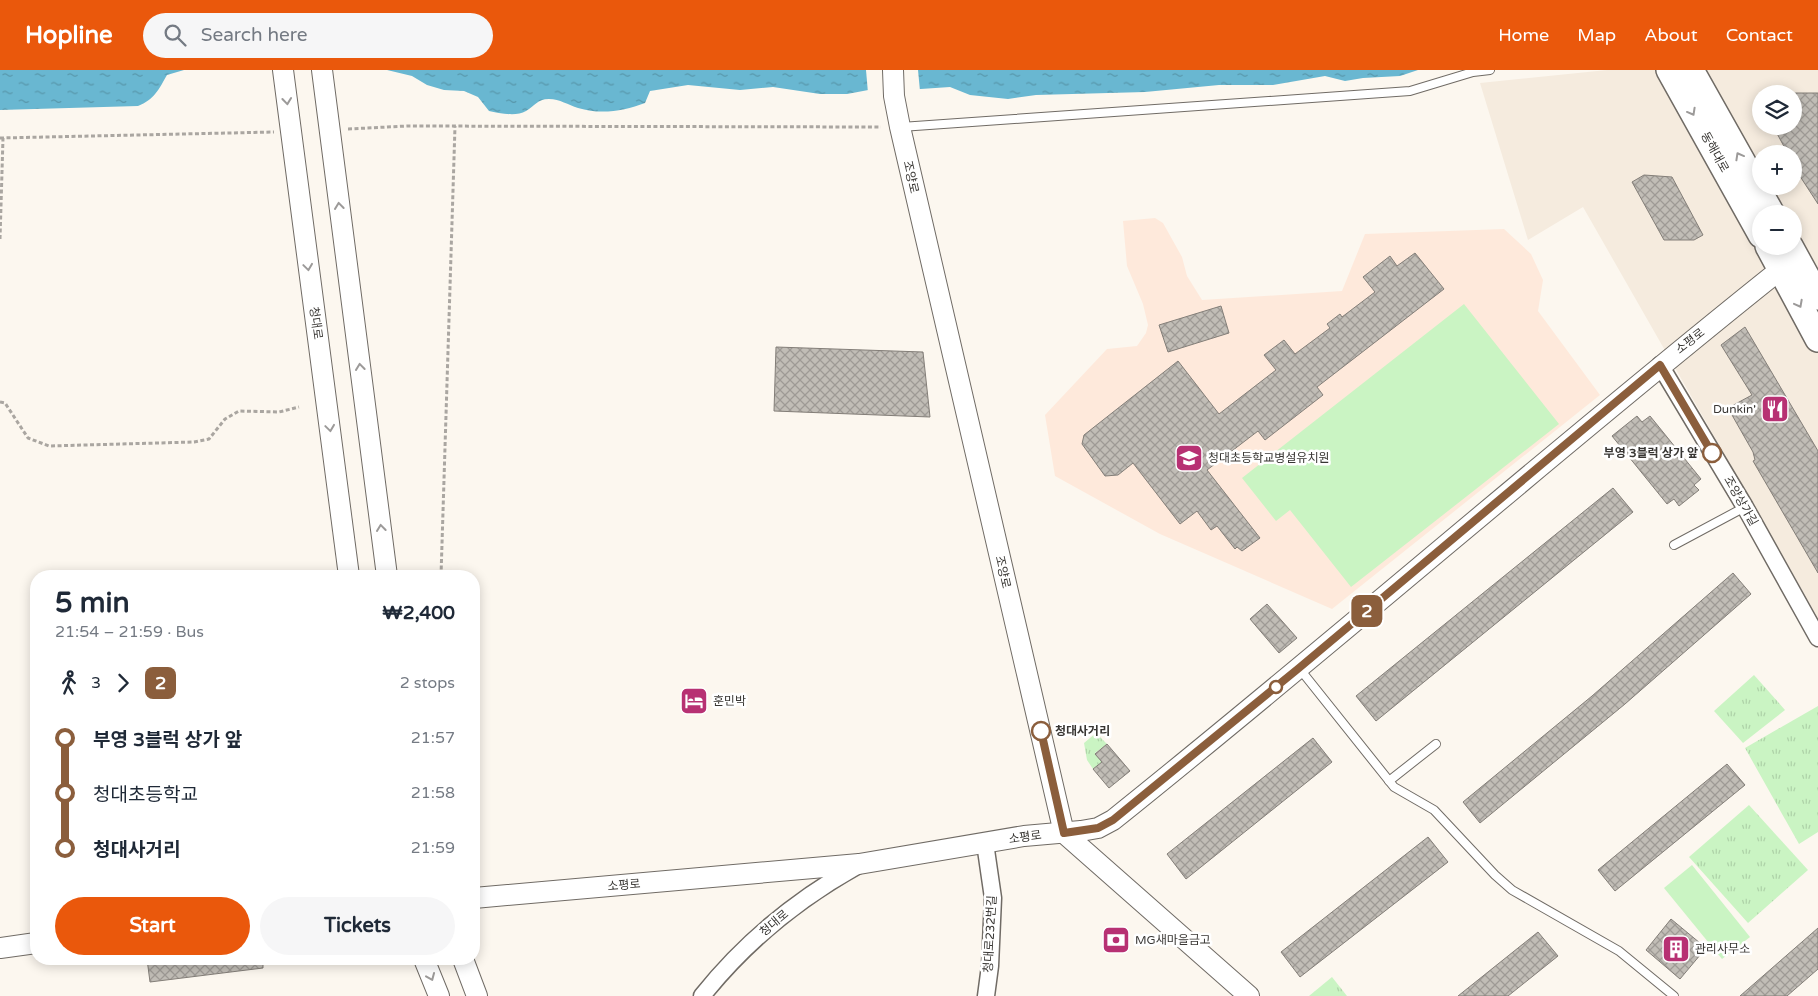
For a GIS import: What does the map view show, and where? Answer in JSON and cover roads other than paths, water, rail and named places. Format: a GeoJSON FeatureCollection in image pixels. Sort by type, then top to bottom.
{"type":"FeatureCollection","features":[{"type":"Feature","properties":{"kind":"main road","name":"동해대로"},"geometry":{"type":"LineString","coordinates":[[1668,70],[1752,219]]}},
{"type":"Feature","properties":{"kind":"main road","name":"동해대로"},"geometry":{"type":"LineString","coordinates":[[1691,70],[1767,205]]}},
{"type":"Feature","properties":{"kind":"main road"},"geometry":{"type":"LineString","coordinates":[[1789,258],[1818,297]]}},
{"type":"Feature","properties":{"kind":"main road"},"geometry":{"type":"LineString","coordinates":[[1789,258],[1818,339]]}},
{"type":"Feature","properties":{"kind":"street","name":"청대로"},"geometry":{"type":"LineString","coordinates":[[283,70],[348,570]]}},
{"type":"Feature","properties":{"kind":"street"},"geometry":{"type":"LineString","coordinates":[[322,70],[386,570]]}},
{"type":"Feature","properties":{"kind":"street","name":"조양로"},"geometry":{"type":"LineString","coordinates":[[893,70],[894,96],[900,127],[1064,833]]}},
{"type":"Feature","properties":{"kind":"street","name":"소평로"},"geometry":{"type":"LineString","coordinates":[[480,897],[859,864],[1031,835],[1098,828],[1113,820],[1299,668],[1789,258]]}},
{"type":"Feature","properties":{"kind":"street","name":"조양상가길"},"geometry":{"type":"LineString","coordinates":[[1660,365],[1745,507],[1818,638]]}},
{"type":"Feature","properties":{"kind":"street"},"geometry":{"type":"LineString","coordinates":[[1064,833],[1249,996]]}},
{"type":"Feature","properties":{"kind":"street","name":"청대로232번길"},"geometry":{"type":"LineString","coordinates":[[985,843],[993,898],[990,966],[986,996]]}},
{"type":"Feature","properties":{"kind":"street","name":"청대로"},"geometry":{"type":"LineString","coordinates":[[702,996],[762,932],[817,888],[859,864]]}},
{"type":"Feature","properties":{"kind":"street"},"geometry":{"type":"LineString","coordinates":[[0,948],[30,945]]}},
{"type":"Feature","properties":{"kind":"street"},"geometry":{"type":"LineString","coordinates":[[426,965],[439,996]]}},
{"type":"Feature","properties":{"kind":"street"},"geometry":{"type":"LineString","coordinates":[[465,965],[477,996]]}},
{"type":"Feature","properties":{"kind":"lane"},"geometry":{"type":"LineString","coordinates":[[900,127],[1410,91],[1473,72],[1490,70]]}},
{"type":"Feature","properties":{"kind":"lane"},"geometry":{"type":"LineString","coordinates":[[1674,545],[1745,507]]}},
{"type":"Feature","properties":{"kind":"lane"},"geometry":{"type":"LineString","coordinates":[[1299,668],[1394,787],[1434,810],[1494,875],[1512,890],[1619,951],[1674,996]]}},
{"type":"Feature","properties":{"kind":"lane"},"geometry":{"type":"LineString","coordinates":[[1389,781],[1436,744]]}},
{"type":"Feature","properties":{"kind":"water"},"geometry":{"type":"Polygon","coordinates":[[[0,70],[184,70],[167,75],[152,97],[144,104],[138,106],[0,110],[0,70]]]}},
{"type":"Feature","properties":{"kind":"water"},"geometry":{"type":"Polygon","coordinates":[[[387,70],[1418,70],[1400,76],[1345,81],[1325,76],[1273,85],[1219,85],[1145,92],[1036,95],[1008,99],[970,95],[950,87],[906,90],[879,88],[847,94],[820,94],[773,87],[740,90],[688,85],[650,91],[645,103],[621,110],[604,112],[587,110],[557,100],[545,99],[522,113],[513,114],[489,111],[478,97],[464,91],[444,90],[427,85],[412,76],[387,70]]]}},
{"type":"Feature","properties":{"kind":"place","name":"Dunkin'"},"geometry":{"type":"Point","coordinates":[1775,409]}},
{"type":"Feature","properties":{"kind":"place","name":"부영 3블럭 상가 앞"},"geometry":{"type":"Point","coordinates":[1712,453]}},
{"type":"Feature","properties":{"kind":"place","name":"청대초등학교병설유치원"},"geometry":{"type":"Point","coordinates":[1189,458]}},
{"type":"Feature","properties":{"kind":"place","name":"훈민박"},"geometry":{"type":"Point","coordinates":[694,701]}},
{"type":"Feature","properties":{"kind":"place","name":"청대사거리"},"geometry":{"type":"Point","coordinates":[1041,731]}},
{"type":"Feature","properties":{"kind":"place","name":"MG새마을금고"},"geometry":{"type":"Point","coordinates":[1116,940]}},
{"type":"Feature","properties":{"kind":"place","name":"관리사무소"},"geometry":{"type":"Point","coordinates":[1676,949]}}]}
